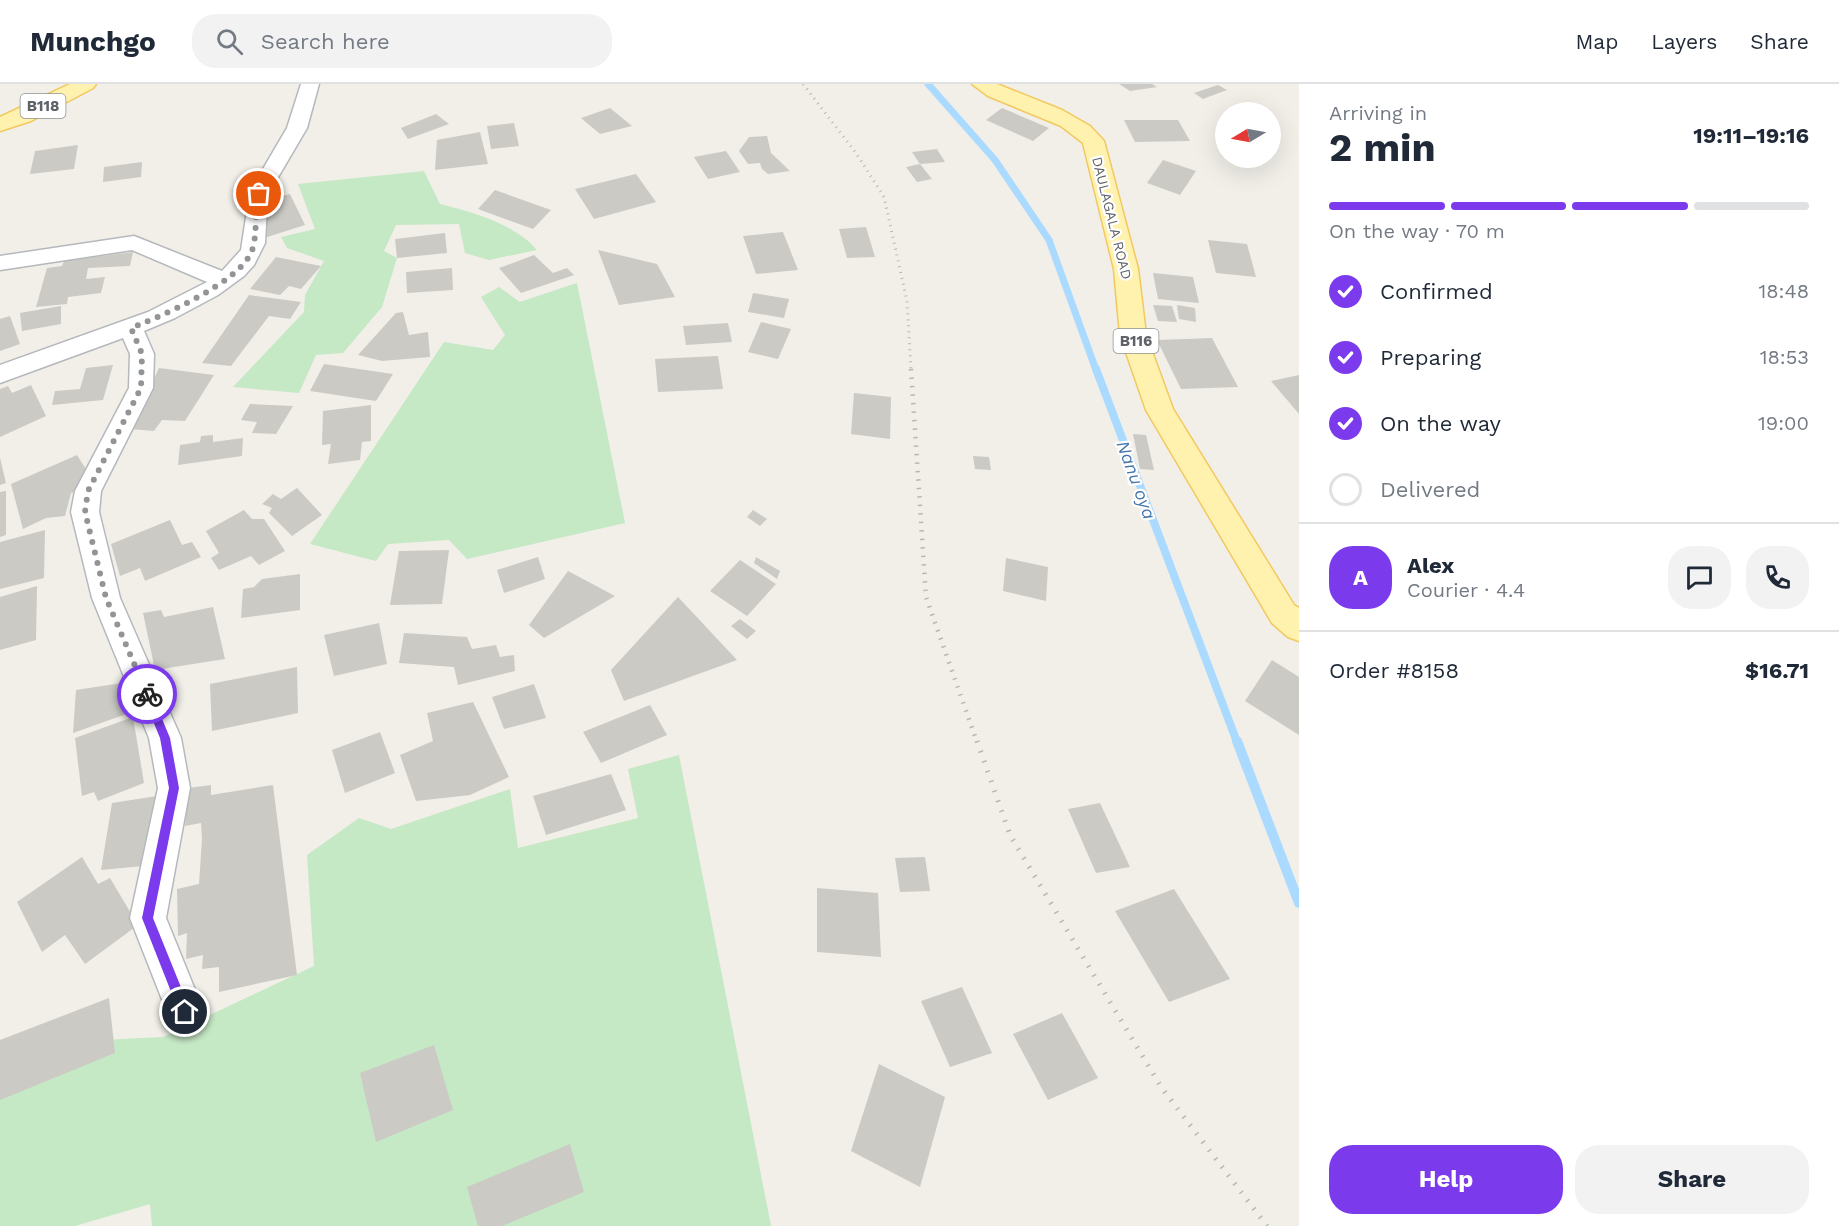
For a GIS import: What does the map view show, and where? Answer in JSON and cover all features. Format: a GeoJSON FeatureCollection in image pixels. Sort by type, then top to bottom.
{"type":"FeatureCollection","features":[{"type":"Feature","properties":{"kind":"main road","name":"B118"},"geometry":{"type":"LineString","coordinates":[[0,125],[86,84]]}},
{"type":"Feature","properties":{"kind":"main road","name":"DAULAGALA ROAD"},"geometry":{"type":"LineString","coordinates":[[982,84],[1000,95],[1072,123],[1093,141],[1126,269],[1133,335],[1160,410],[1283,614],[1299,627]]}},
{"type":"Feature","properties":{"kind":"street"},"geometry":{"type":"LineString","coordinates":[[0,374],[131,328],[177,309],[237,270],[251,252],[255,209],[265,178],[289,143],[298,125],[310,84]]}},
{"type":"Feature","properties":{"kind":"street"},"geometry":{"type":"LineString","coordinates":[[0,263],[134,243],[223,280]]}},
{"type":"Feature","properties":{"kind":"street"},"geometry":{"type":"LineString","coordinates":[[131,328],[142,354],[141,388],[88,491],[85,512],[106,598],[165,738],[174,788],[148,918],[185,1012]]}},
{"type":"Feature","properties":{"kind":"green space"},"geometry":{"type":"Polygon","coordinates":[[[424,171],[440,204],[479,215],[505,226],[518,233],[537,250],[489,260],[465,253],[459,224],[396,225],[384,251],[397,258],[382,307],[343,353],[316,355],[299,393],[233,387],[304,312],[305,295],[324,261],[287,248],[281,237],[315,229],[298,184],[424,171]]]}},
{"type":"Feature","properties":{"kind":"green space"},"geometry":{"type":"Polygon","coordinates":[[[577,283],[625,523],[467,559],[449,540],[388,544],[376,561],[310,544],[444,342],[493,350],[505,335],[481,297],[499,287],[520,302],[577,283]]]}},
{"type":"Feature","properties":{"kind":"green space"},"geometry":{"type":"Polygon","coordinates":[[[679,755],[771,1226],[152,1226],[150,1204],[75,1226],[0,1226],[0,1045],[163,1037],[314,966],[307,855],[359,818],[391,829],[510,789],[518,848],[638,818],[628,769],[679,755]]]}},
{"type":"Feature","properties":{"kind":"building"},"geometry":{"type":"Polygon","coordinates":[[[1119,84],[1152,84],[1157,87],[1130,91],[1119,84]]]}},
{"type":"Feature","properties":{"kind":"building"},"geometry":{"type":"Polygon","coordinates":[[[1218,85],[1227,90],[1203,99],[1194,93],[1218,85]]]}},
{"type":"Feature","properties":{"kind":"building"},"geometry":{"type":"Polygon","coordinates":[[[610,108],[632,126],[600,134],[581,118],[610,108]]]}},
{"type":"Feature","properties":{"kind":"building"},"geometry":{"type":"Polygon","coordinates":[[[1002,108],[1049,128],[1033,141],[986,120],[1002,108]]]}},
{"type":"Feature","properties":{"kind":"building"},"geometry":{"type":"Polygon","coordinates":[[[436,114],[449,124],[408,139],[401,128],[436,114]]]}},
{"type":"Feature","properties":{"kind":"building"},"geometry":{"type":"Polygon","coordinates":[[[1124,120],[1178,120],[1190,141],[1135,142],[1124,120]]]}},
{"type":"Feature","properties":{"kind":"building"},"geometry":{"type":"Polygon","coordinates":[[[514,123],[519,146],[491,149],[487,126],[514,123]]]}},
{"type":"Feature","properties":{"kind":"building"},"geometry":{"type":"Polygon","coordinates":[[[480,132],[488,164],[435,170],[437,140],[480,132]]]}},
{"type":"Feature","properties":{"kind":"building"},"geometry":{"type":"Polygon","coordinates":[[[767,136],[771,153],[790,171],[768,174],[762,169],[760,163],[748,164],[739,151],[749,137],[767,136]]]}},
{"type":"Feature","properties":{"kind":"building"},"geometry":{"type":"Polygon","coordinates":[[[78,145],[74,169],[30,174],[35,151],[78,145]]]}},
{"type":"Feature","properties":{"kind":"building"},"geometry":{"type":"Polygon","coordinates":[[[937,149],[945,162],[920,164],[912,152],[937,149]]]}},
{"type":"Feature","properties":{"kind":"building"},"geometry":{"type":"Polygon","coordinates":[[[726,151],[740,172],[708,179],[694,157],[726,151]]]}},
{"type":"Feature","properties":{"kind":"building"},"geometry":{"type":"Polygon","coordinates":[[[1163,160],[1196,171],[1180,195],[1147,183],[1163,160]]]}},
{"type":"Feature","properties":{"kind":"building"},"geometry":{"type":"Polygon","coordinates":[[[142,162],[141,177],[103,182],[104,167],[142,162]]]}},
{"type":"Feature","properties":{"kind":"building"},"geometry":{"type":"Polygon","coordinates":[[[920,164],[932,179],[917,182],[906,167],[920,164]]]}},
{"type":"Feature","properties":{"kind":"building"},"geometry":{"type":"Polygon","coordinates":[[[636,174],[656,202],[594,219],[575,189],[636,174]]]}},
{"type":"Feature","properties":{"kind":"building"},"geometry":{"type":"Polygon","coordinates":[[[495,190],[551,210],[533,229],[478,209],[495,190]]]}},
{"type":"Feature","properties":{"kind":"building"},"geometry":{"type":"Polygon","coordinates":[[[290,194],[305,225],[261,239],[261,201],[290,194]]]}},
{"type":"Feature","properties":{"kind":"building"},"geometry":{"type":"Polygon","coordinates":[[[866,227],[875,257],[847,258],[839,229],[866,227]]]}},
{"type":"Feature","properties":{"kind":"building"},"geometry":{"type":"Polygon","coordinates":[[[783,232],[798,270],[756,274],[743,236],[783,232]]]}},
{"type":"Feature","properties":{"kind":"building"},"geometry":{"type":"Polygon","coordinates":[[[445,233],[447,253],[397,258],[395,239],[445,233]]]}},
{"type":"Feature","properties":{"kind":"building"},"geometry":{"type":"Polygon","coordinates":[[[1208,240],[1247,244],[1256,277],[1216,273],[1208,240]]]}},
{"type":"Feature","properties":{"kind":"building"},"geometry":{"type":"Polygon","coordinates":[[[598,250],[657,264],[675,297],[619,305],[598,250]]]}},
{"type":"Feature","properties":{"kind":"building"},"geometry":{"type":"Polygon","coordinates":[[[133,252],[130,266],[88,268],[86,279],[105,277],[101,293],[68,297],[67,304],[36,307],[47,268],[62,266],[64,261],[133,252]]]}},
{"type":"Feature","properties":{"kind":"building"},"geometry":{"type":"Polygon","coordinates":[[[534,255],[553,273],[567,268],[574,275],[521,293],[499,268],[534,255]]]}},
{"type":"Feature","properties":{"kind":"building"},"geometry":{"type":"Polygon","coordinates":[[[276,257],[321,266],[301,289],[289,286],[280,295],[250,289],[276,257]]]}},
{"type":"Feature","properties":{"kind":"building"},"geometry":{"type":"Polygon","coordinates":[[[452,268],[453,290],[407,293],[406,272],[452,268]]]}},
{"type":"Feature","properties":{"kind":"building"},"geometry":{"type":"Polygon","coordinates":[[[1153,273],[1193,277],[1199,303],[1158,299],[1153,273]]]}},
{"type":"Feature","properties":{"kind":"building"},"geometry":{"type":"Polygon","coordinates":[[[753,293],[789,299],[784,318],[748,312],[753,293]]]}},
{"type":"Feature","properties":{"kind":"building"},"geometry":{"type":"Polygon","coordinates":[[[249,295],[301,302],[290,319],[269,316],[231,366],[202,363],[249,295]]]}},
{"type":"Feature","properties":{"kind":"building"},"geometry":{"type":"Polygon","coordinates":[[[1153,305],[1172,306],[1177,322],[1158,321],[1153,305]]]}},
{"type":"Feature","properties":{"kind":"building"},"geometry":{"type":"Polygon","coordinates":[[[1177,305],[1195,308],[1196,322],[1179,319],[1177,305]]]}},
{"type":"Feature","properties":{"kind":"building"},"geometry":{"type":"Polygon","coordinates":[[[61,306],[61,324],[22,331],[20,313],[61,306]]]}},
{"type":"Feature","properties":{"kind":"building"},"geometry":{"type":"Polygon","coordinates":[[[403,312],[409,335],[428,332],[430,357],[382,361],[358,355],[396,313],[403,312]]]}},
{"type":"Feature","properties":{"kind":"building"},"geometry":{"type":"Polygon","coordinates":[[[10,316],[20,344],[0,351],[0,319],[10,316]]]}},
{"type":"Feature","properties":{"kind":"building"},"geometry":{"type":"Polygon","coordinates":[[[761,322],[791,329],[778,359],[748,352],[761,322]]]}},
{"type":"Feature","properties":{"kind":"building"},"geometry":{"type":"Polygon","coordinates":[[[728,323],[732,342],[686,345],[683,326],[728,323]]]}},
{"type":"Feature","properties":{"kind":"building"},"geometry":{"type":"Polygon","coordinates":[[[1212,338],[1238,387],[1181,389],[1157,340],[1212,338]]]}},
{"type":"Feature","properties":{"kind":"building"},"geometry":{"type":"Polygon","coordinates":[[[718,356],[723,389],[658,392],[655,359],[718,356]]]}},
{"type":"Feature","properties":{"kind":"building"},"geometry":{"type":"Polygon","coordinates":[[[324,364],[393,374],[376,401],[310,391],[324,364]]]}},
{"type":"Feature","properties":{"kind":"building"},"geometry":{"type":"Polygon","coordinates":[[[113,365],[103,400],[52,405],[55,391],[80,389],[86,368],[113,365]]]}},
{"type":"Feature","properties":{"kind":"building"},"geometry":{"type":"Polygon","coordinates":[[[159,368],[214,375],[185,421],[162,420],[154,431],[130,429],[159,368]]]}},
{"type":"Feature","properties":{"kind":"building"},"geometry":{"type":"Polygon","coordinates":[[[1299,375],[1299,414],[1271,381],[1299,375]]]}},
{"type":"Feature","properties":{"kind":"building"},"geometry":{"type":"Polygon","coordinates":[[[31,385],[46,416],[0,437],[0,389],[8,386],[12,393],[31,385]]]}},
{"type":"Feature","properties":{"kind":"building"},"geometry":{"type":"Polygon","coordinates":[[[854,393],[891,397],[890,439],[851,434],[854,393]]]}},
{"type":"Feature","properties":{"kind":"building"},"geometry":{"type":"Polygon","coordinates":[[[250,404],[293,406],[276,434],[252,433],[257,422],[241,420],[250,404]]]}},
{"type":"Feature","properties":{"kind":"building"},"geometry":{"type":"Polygon","coordinates":[[[371,405],[371,441],[362,442],[360,460],[328,464],[331,444],[322,445],[323,411],[371,405]]]}},
{"type":"Feature","properties":{"kind":"building"},"geometry":{"type":"Polygon","coordinates":[[[1133,434],[1146,435],[1154,470],[1140,469],[1133,434]]]}},
{"type":"Feature","properties":{"kind":"building"},"geometry":{"type":"Polygon","coordinates":[[[213,435],[213,442],[243,438],[242,456],[178,465],[180,445],[200,442],[201,436],[213,435]]]}},
{"type":"Feature","properties":{"kind":"building"},"geometry":{"type":"Polygon","coordinates":[[[77,455],[89,474],[81,490],[71,493],[65,516],[46,518],[23,529],[11,484],[77,455]]]}},
{"type":"Feature","properties":{"kind":"building"},"geometry":{"type":"Polygon","coordinates":[[[973,456],[989,457],[991,470],[975,469],[973,456]]]}},
{"type":"Feature","properties":{"kind":"building"},"geometry":{"type":"Polygon","coordinates":[[[0,458],[6,483],[0,485],[0,458]]]}},
{"type":"Feature","properties":{"kind":"building"},"geometry":{"type":"Polygon","coordinates":[[[297,488],[322,515],[292,536],[269,513],[272,508],[262,504],[273,494],[281,499],[297,488]]]}},
{"type":"Feature","properties":{"kind":"building"},"geometry":{"type":"Polygon","coordinates":[[[6,491],[6,535],[0,537],[0,492],[6,491]]]}},
{"type":"Feature","properties":{"kind":"building"},"geometry":{"type":"Polygon","coordinates":[[[244,510],[252,519],[264,519],[285,551],[259,565],[251,556],[219,570],[211,558],[219,553],[206,531],[244,510]]]}},
{"type":"Feature","properties":{"kind":"building"},"geometry":{"type":"Polygon","coordinates":[[[753,510],[767,519],[760,526],[747,517],[753,510]]]}},
{"type":"Feature","properties":{"kind":"building"},"geometry":{"type":"Polygon","coordinates":[[[170,520],[182,545],[192,542],[201,557],[145,581],[140,568],[120,576],[111,544],[170,520]]]}},
{"type":"Feature","properties":{"kind":"building"},"geometry":{"type":"Polygon","coordinates":[[[45,530],[44,578],[0,589],[0,542],[45,530]]]}},
{"type":"Feature","properties":{"kind":"building"},"geometry":{"type":"Polygon","coordinates":[[[449,550],[442,604],[390,605],[399,551],[449,550]]]}},
{"type":"Feature","properties":{"kind":"building"},"geometry":{"type":"Polygon","coordinates":[[[538,557],[545,579],[504,593],[497,570],[538,557]]]}},
{"type":"Feature","properties":{"kind":"building"},"geometry":{"type":"Polygon","coordinates":[[[756,557],[780,571],[777,579],[754,563],[756,557]]]}},
{"type":"Feature","properties":{"kind":"building"},"geometry":{"type":"Polygon","coordinates":[[[1006,558],[1048,567],[1046,601],[1003,591],[1006,558]]]}},
{"type":"Feature","properties":{"kind":"building"},"geometry":{"type":"Polygon","coordinates":[[[740,560],[776,584],[747,616],[710,591],[740,560]]]}},
{"type":"Feature","properties":{"kind":"building"},"geometry":{"type":"Polygon","coordinates":[[[568,571],[615,596],[544,638],[529,625],[568,571]]]}},
{"type":"Feature","properties":{"kind":"building"},"geometry":{"type":"Polygon","coordinates":[[[300,574],[300,610],[241,618],[243,589],[254,587],[262,579],[300,574]]]}},
{"type":"Feature","properties":{"kind":"building"},"geometry":{"type":"Polygon","coordinates":[[[37,586],[36,640],[0,650],[0,597],[37,586]]]}},
{"type":"Feature","properties":{"kind":"building"},"geometry":{"type":"Polygon","coordinates":[[[678,597],[737,660],[624,701],[611,670],[678,597]]]}},
{"type":"Feature","properties":{"kind":"building"},"geometry":{"type":"Polygon","coordinates":[[[213,607],[225,659],[155,670],[143,613],[161,610],[164,617],[213,607]]]}},
{"type":"Feature","properties":{"kind":"building"},"geometry":{"type":"Polygon","coordinates":[[[740,619],[756,631],[747,639],[731,626],[740,619]]]}},
{"type":"Feature","properties":{"kind":"building"},"geometry":{"type":"Polygon","coordinates":[[[379,623],[387,664],[334,676],[324,635],[379,623]]]}},
{"type":"Feature","properties":{"kind":"building"},"geometry":{"type":"Polygon","coordinates":[[[404,633],[467,637],[472,649],[496,645],[500,657],[514,655],[515,671],[458,685],[454,667],[399,663],[404,633]]]}},
{"type":"Feature","properties":{"kind":"building"},"geometry":{"type":"Polygon","coordinates":[[[1272,660],[1299,677],[1299,735],[1245,701],[1272,660]]]}},
{"type":"Feature","properties":{"kind":"building"},"geometry":{"type":"Polygon","coordinates":[[[297,667],[298,713],[212,731],[210,684],[297,667]]]}},
{"type":"Feature","properties":{"kind":"building"},"geometry":{"type":"Polygon","coordinates":[[[128,682],[132,712],[73,733],[76,690],[128,682]]]}},
{"type":"Feature","properties":{"kind":"building"},"geometry":{"type":"Polygon","coordinates":[[[534,684],[546,718],[504,729],[492,697],[534,684]]]}},
{"type":"Feature","properties":{"kind":"building"},"geometry":{"type":"Polygon","coordinates":[[[473,702],[509,777],[470,795],[416,801],[400,755],[433,741],[427,713],[473,702]]]}},
{"type":"Feature","properties":{"kind":"building"},"geometry":{"type":"Polygon","coordinates":[[[650,705],[667,735],[601,763],[583,732],[650,705]]]}},
{"type":"Feature","properties":{"kind":"building"},"geometry":{"type":"Polygon","coordinates":[[[133,717],[144,783],[98,801],[94,792],[82,796],[75,738],[133,717]]]}},
{"type":"Feature","properties":{"kind":"building"},"geometry":{"type":"Polygon","coordinates":[[[380,732],[395,773],[345,793],[332,750],[380,732]]]}},
{"type":"Feature","properties":{"kind":"building"},"geometry":{"type":"Polygon","coordinates":[[[611,774],[626,810],[546,835],[533,796],[611,774]]]}},
{"type":"Feature","properties":{"kind":"building"},"geometry":{"type":"Polygon","coordinates":[[[211,785],[211,795],[273,785],[297,975],[219,992],[219,967],[202,969],[203,955],[186,959],[187,933],[178,936],[177,889],[199,884],[202,839],[201,823],[185,826],[188,788],[211,785]]]}},
{"type":"Feature","properties":{"kind":"building"},"geometry":{"type":"Polygon","coordinates":[[[157,796],[143,866],[101,870],[112,803],[157,796]]]}},
{"type":"Feature","properties":{"kind":"building"},"geometry":{"type":"Polygon","coordinates":[[[1100,803],[1130,867],[1096,873],[1068,809],[1100,803]]]}},
{"type":"Feature","properties":{"kind":"building"},"geometry":{"type":"Polygon","coordinates":[[[82,857],[98,884],[110,878],[138,925],[85,964],[65,935],[42,952],[17,902],[82,857]]]}},
{"type":"Feature","properties":{"kind":"building"},"geometry":{"type":"Polygon","coordinates":[[[925,857],[930,891],[900,892],[895,858],[925,857]]]}},
{"type":"Feature","properties":{"kind":"building"},"geometry":{"type":"Polygon","coordinates":[[[817,888],[878,893],[881,957],[817,952],[817,888]]]}},
{"type":"Feature","properties":{"kind":"building"},"geometry":{"type":"Polygon","coordinates":[[[1174,889],[1230,979],[1169,1002],[1115,911],[1174,889]]]}},
{"type":"Feature","properties":{"kind":"building"},"geometry":{"type":"Polygon","coordinates":[[[962,987],[992,1053],[950,1067],[921,1001],[962,987]]]}},
{"type":"Feature","properties":{"kind":"building"},"geometry":{"type":"Polygon","coordinates":[[[109,998],[115,1053],[0,1100],[0,1040],[109,998]]]}},
{"type":"Feature","properties":{"kind":"building"},"geometry":{"type":"Polygon","coordinates":[[[1062,1013],[1098,1078],[1048,1100],[1013,1034],[1062,1013]]]}},
{"type":"Feature","properties":{"kind":"building"},"geometry":{"type":"Polygon","coordinates":[[[434,1045],[453,1110],[376,1142],[360,1073],[434,1045]]]}},
{"type":"Feature","properties":{"kind":"building"},"geometry":{"type":"Polygon","coordinates":[[[879,1064],[945,1097],[920,1187],[851,1151],[879,1064]]]}},
{"type":"Feature","properties":{"kind":"building"},"geometry":{"type":"Polygon","coordinates":[[[570,1144],[584,1192],[502,1226],[478,1226],[467,1187],[570,1144]]]}},
{"type":"Feature","properties":{"kind":"waterway","name":"Nanu oya"},"geometry":{"type":"LineString","coordinates":[[928,84],[995,160],[1049,240],[1096,370]]}},
{"type":"Feature","properties":{"kind":"waterway","name":"Nanu oya"},"geometry":{"type":"LineString","coordinates":[[1096,369],[1237,742]]}},
{"type":"Feature","properties":{"kind":"waterway","name":"Nanu oya"},"geometry":{"type":"LineString","coordinates":[[1237,741],[1299,903]]}},
{"type":"Feature","properties":{"kind":"railway"},"geometry":{"type":"LineString","coordinates":[[803,84],[856,153],[884,197],[907,301],[911,370]]}},
{"type":"Feature","properties":{"kind":"railway"},"geometry":{"type":"LineString","coordinates":[[911,369],[926,597],[977,742]]}},
{"type":"Feature","properties":{"kind":"railway"},"geometry":{"type":"LineString","coordinates":[[977,741],[1010,835],[1161,1087],[1267,1226]]}},
{"type":"Feature","properties":{"kind":"way so far"},"geometry":{"type":"LineString","coordinates":[[147,694],[106,598],[85,512],[88,491],[141,388],[142,354],[131,328],[177,309],[223,280],[246,261],[253,243],[255,209],[259,194]]}},
{"type":"Feature","properties":{"kind":"route"},"geometry":{"type":"LineString","coordinates":[[147,694],[165,738],[174,788],[148,918],[185,1012]]}}]}
